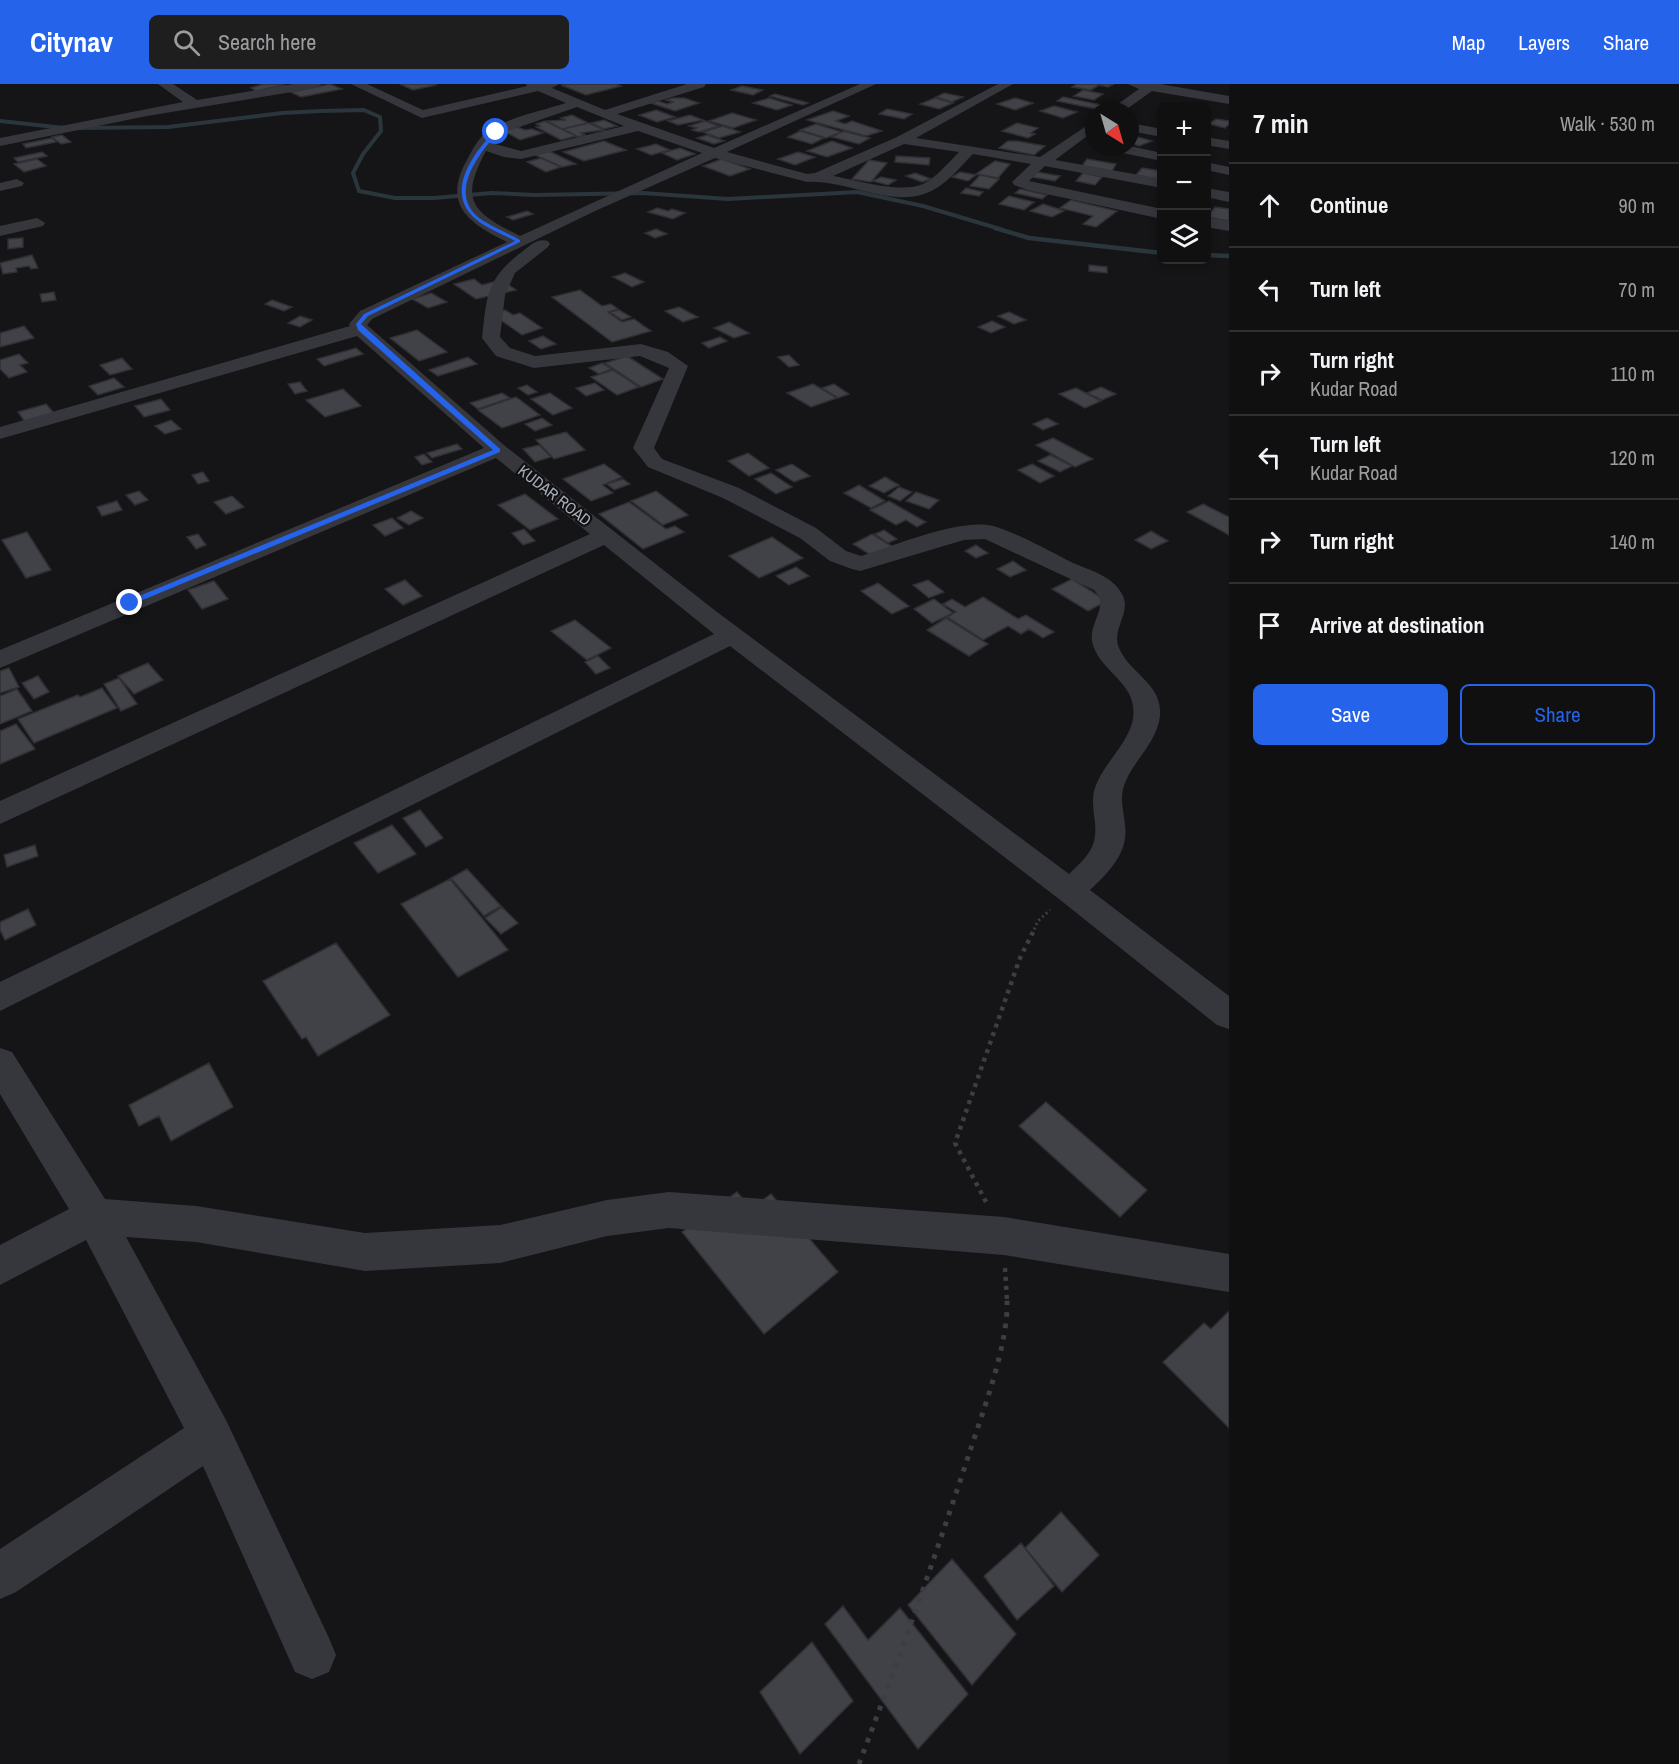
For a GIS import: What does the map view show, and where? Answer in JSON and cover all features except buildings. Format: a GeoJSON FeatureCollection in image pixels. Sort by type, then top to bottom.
{"type":"FeatureCollection","features":[{"type":"Feature","properties":{"kind":"street"},"geometry":{"type":"LineString","coordinates":[[164,84],[195,104]]}},
{"type":"Feature","properties":{"kind":"street"},"geometry":{"type":"LineString","coordinates":[[0,142],[195,104],[316,84]]}},
{"type":"Feature","properties":{"kind":"street"},"geometry":{"type":"LineString","coordinates":[[357,84],[423,114],[542,85],[604,114],[714,153],[803,177],[818,177],[898,191],[928,187],[970,150]]}},
{"type":"Feature","properties":{"kind":"street"},"geometry":{"type":"LineString","coordinates":[[604,114],[700,84]]}},
{"type":"Feature","properties":{"kind":"street"},"geometry":{"type":"LineString","coordinates":[[0,433],[360,329],[358,324],[366,315],[518,241],[870,84]]}},
{"type":"Feature","properties":{"kind":"street"},"geometry":{"type":"LineString","coordinates":[[818,177],[902,140],[1007,84]]}},
{"type":"Feature","properties":{"kind":"street"},"geometry":{"type":"LineString","coordinates":[[1134,84],[1152,85],[1224,99]]}},
{"type":"Feature","properties":{"kind":"street"},"geometry":{"type":"LineString","coordinates":[[1128,102],[1152,85]]}},
{"type":"Feature","properties":{"kind":"street"},"geometry":{"type":"LineString","coordinates":[[518,241],[480,220],[469,210],[462,193],[468,171],[484,145],[496,132],[578,103]]}},
{"type":"Feature","properties":{"kind":"street"},"geometry":{"type":"LineString","coordinates":[[484,145],[509,154],[521,155],[640,126]]}},
{"type":"Feature","properties":{"kind":"street"},"geometry":{"type":"LineString","coordinates":[[1139,129],[1157,132]]}},
{"type":"Feature","properties":{"kind":"street"},"geometry":{"type":"LineString","coordinates":[[1085,132],[1042,162],[1019,182],[1075,197],[1157,213]]}},
{"type":"Feature","properties":{"kind":"street"},"geometry":{"type":"LineString","coordinates":[[1075,139],[1085,141]]}},
{"type":"Feature","properties":{"kind":"street"},"geometry":{"type":"LineString","coordinates":[[902,140],[1157,183]]}},
{"type":"Feature","properties":{"kind":"street"},"geometry":{"type":"LineString","coordinates":[[1211,142],[1229,145]]}},
{"type":"Feature","properties":{"kind":"street"},"geometry":{"type":"LineString","coordinates":[[1139,152],[1157,156]]}},
{"type":"Feature","properties":{"kind":"street"},"geometry":{"type":"LineString","coordinates":[[1211,167],[1229,171]]}},
{"type":"Feature","properties":{"kind":"street"},"geometry":{"type":"LineString","coordinates":[[0,187],[17,183]]}},
{"type":"Feature","properties":{"kind":"street"},"geometry":{"type":"LineString","coordinates":[[1211,193],[1229,196]]}},
{"type":"Feature","properties":{"kind":"street"},"geometry":{"type":"LineString","coordinates":[[0,231],[37,223]]}},
{"type":"Feature","properties":{"kind":"street"},"geometry":{"type":"LineString","coordinates":[[1211,223],[1229,226]]}},
{"type":"Feature","properties":{"kind":"street"},"geometry":{"type":"LineString","coordinates":[[549,227],[541,245],[508,270],[496,295],[491,338],[503,352],[534,362],[641,350],[661,356],[679,366],[643,448],[655,463],[731,493],[808,532],[838,556],[860,564],[963,533],[988,532],[1109,590],[1113,608],[1104,638],[1107,650],[1144,696],[1148,707],[1136,743],[1108,789],[1107,811],[1112,837],[1108,848],[1097,864],[1070,891]]}},
{"type":"Feature","properties":{"kind":"street","name":"KUDAR ROAD"},"geometry":{"type":"LineString","coordinates":[[360,329],[498,450],[605,536],[1229,1015]]}},
{"type":"Feature","properties":{"kind":"street"},"geometry":{"type":"LineString","coordinates":[[0,660],[130,603],[498,450]]}},
{"type":"Feature","properties":{"kind":"street"},"geometry":{"type":"LineString","coordinates":[[0,813],[605,536]]}},
{"type":"Feature","properties":{"kind":"street"},"geometry":{"type":"LineString","coordinates":[[0,997],[732,635]]}},
{"type":"Feature","properties":{"kind":"street"},"geometry":{"type":"LineString","coordinates":[[0,1063],[94,1216],[211,1435],[312,1655]]}},
{"type":"Feature","properties":{"kind":"street"},"geometry":{"type":"LineString","coordinates":[[0,1266],[94,1216],[164,1220],[365,1252],[500,1244],[607,1218],[669,1210],[1004,1236],[1229,1273]]}},
{"type":"Feature","properties":{"kind":"street"},"geometry":{"type":"LineString","coordinates":[[0,1576],[211,1435]]}},
{"type":"Feature","properties":{"kind":"path"},"geometry":{"type":"LineString","coordinates":[[859,1764],[925,1588],[985,1405],[1008,1320],[1004,1236],[955,1143],[1020,958],[1038,921],[1070,891]]}},
{"type":"Feature","properties":{"kind":"waterway"},"geometry":{"type":"LineString","coordinates":[[78,128],[168,127],[282,113],[364,110],[380,117],[381,131],[363,154],[353,173],[359,191],[395,198],[434,198],[492,193],[535,195],[643,193],[728,199],[857,192],[923,206],[1000,229]]}},
{"type":"Feature","properties":{"kind":"waterway"},"geometry":{"type":"LineString","coordinates":[[0,121],[65,128]]}},
{"type":"Feature","properties":{"kind":"waterway"},"geometry":{"type":"LineString","coordinates":[[995,228],[1029,238],[1157,252]]}},
{"type":"Feature","properties":{"kind":"waterway"},"geometry":{"type":"LineString","coordinates":[[1211,255],[1229,256]]}},
{"type":"Feature","properties":{"kind":"route"},"geometry":{"type":"LineString","coordinates":[[130,603],[498,450],[360,329],[358,324],[360,319],[366,315],[518,241],[480,220],[469,210],[462,193],[468,171],[484,145],[496,132]]}}]}
